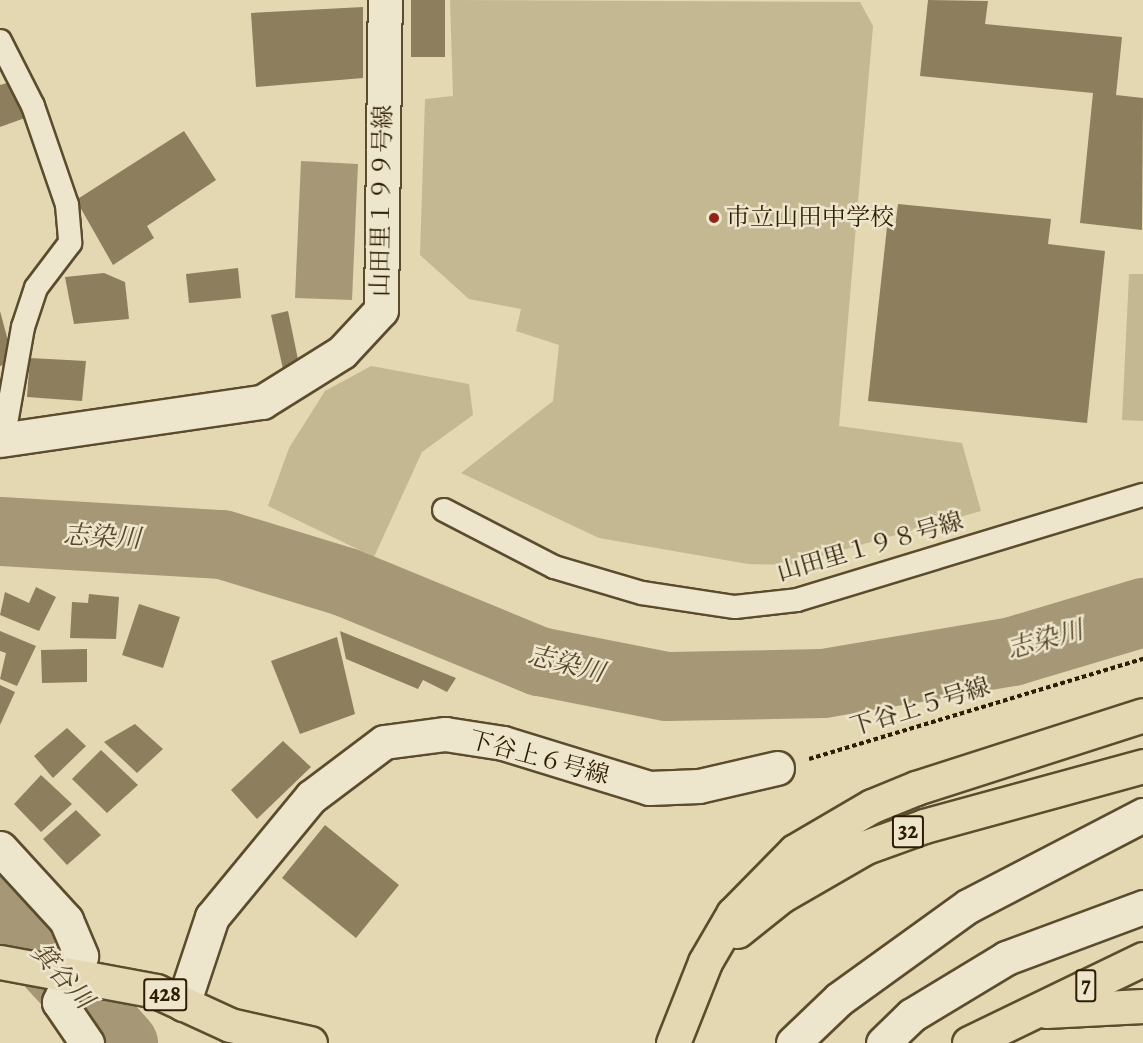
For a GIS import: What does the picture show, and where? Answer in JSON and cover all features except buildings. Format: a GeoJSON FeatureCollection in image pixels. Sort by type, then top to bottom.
{"type":"FeatureCollection","features":[{"type":"Feature","properties":{"kind":"highway"},"geometry":{"type":"LineString","coordinates":[[673,1043],[705,962],[760,881],[831,828],[916,788],[1143,715]]}},
{"type":"Feature","properties":{"kind":"highway","name":"32"},"geometry":{"type":"LineString","coordinates":[[705,962],[781,896],[866,847],[924,826],[1143,766]]}},
{"type":"Feature","properties":{"kind":"highway","name":"7"},"geometry":{"type":"LineString","coordinates":[[969,1043],[1143,959]]}},
{"type":"Feature","properties":{"kind":"highway","name":"428"},"geometry":{"type":"LineString","coordinates":[[9,964],[156,991],[238,1034],[310,1043]]}},
{"type":"Feature","properties":{"kind":"highway","name":"7"},"geometry":{"type":"LineString","coordinates":[[1030,1012],[1143,1006]]}},
{"type":"Feature","properties":{"kind":"street","name":"山田里１９９号線"},"geometry":{"type":"LineString","coordinates":[[1,440],[262,402],[342,352],[381,310],[385,0]]}},
{"type":"Feature","properties":{"kind":"street","name":"下谷上６号線"},"geometry":{"type":"LineString","coordinates":[[183,1004],[212,917],[310,797],[384,742],[445,734],[502,743],[649,788],[699,786],[777,768]]}},
{"type":"Feature","properties":{"kind":"street"},"geometry":{"type":"LineString","coordinates":[[793,1043],[838,999],[968,906],[1143,815]]}},
{"type":"Feature","properties":{"kind":"street"},"geometry":{"type":"LineString","coordinates":[[0,848],[66,920],[87,1043]]}},
{"type":"Feature","properties":{"kind":"street"},"geometry":{"type":"LineString","coordinates":[[883,1043],[912,1015],[1006,958],[1143,907]]}},
{"type":"Feature","properties":{"kind":"lane"},"geometry":{"type":"LineString","coordinates":[[0,40],[33,106],[68,205],[70,243],[36,288],[23,327],[1,440]]}},
{"type":"Feature","properties":{"kind":"lane","name":"山田里１９８号線"},"geometry":{"type":"LineString","coordinates":[[444,510],[554,567],[642,593],[735,607],[797,600],[1143,495]]}},
{"type":"Feature","properties":{"kind":"path","name":"下谷上５号線"},"geometry":{"type":"LineString","coordinates":[[777,768],[1143,659]]}},
{"type":"Feature","properties":{"kind":"shaded area"},"geometry":{"type":"Polygon","coordinates":[[[450,0],[860,2],[873,26],[839,426],[962,443],[981,511],[789,565],[748,564],[599,538],[461,473],[553,401],[559,345],[516,331],[521,309],[469,299],[420,255],[425,99],[453,96],[450,0]]]}},
{"type":"Feature","properties":{"kind":"shaded area"},"geometry":{"type":"Polygon","coordinates":[[[301,161],[358,164],[352,300],[295,298],[301,161]]]}},
{"type":"Feature","properties":{"kind":"shaded area"},"geometry":{"type":"Polygon","coordinates":[[[1129,274],[1143,274],[1143,421],[1122,420],[1129,274]]]}},
{"type":"Feature","properties":{"kind":"shaded area"},"geometry":{"type":"Polygon","coordinates":[[[371,366],[469,384],[473,415],[422,452],[374,557],[268,506],[289,448],[325,391],[371,366]]]}},
{"type":"Feature","properties":{"kind":"waterway","name":"志染川"},"geometry":{"type":"LineString","coordinates":[[0,531],[222,544],[346,582],[539,661],[667,686],[823,683],[1012,651],[1143,612]]}},
{"type":"Feature","properties":{"kind":"waterway","name":"箕谷川"},"geometry":{"type":"LineString","coordinates":[[0,908],[123,1043]]}},
{"type":"Feature","properties":{"kind":"place","name":"市立山田中学校"},"geometry":{"type":"Point","coordinates":[714,218]}}]}
